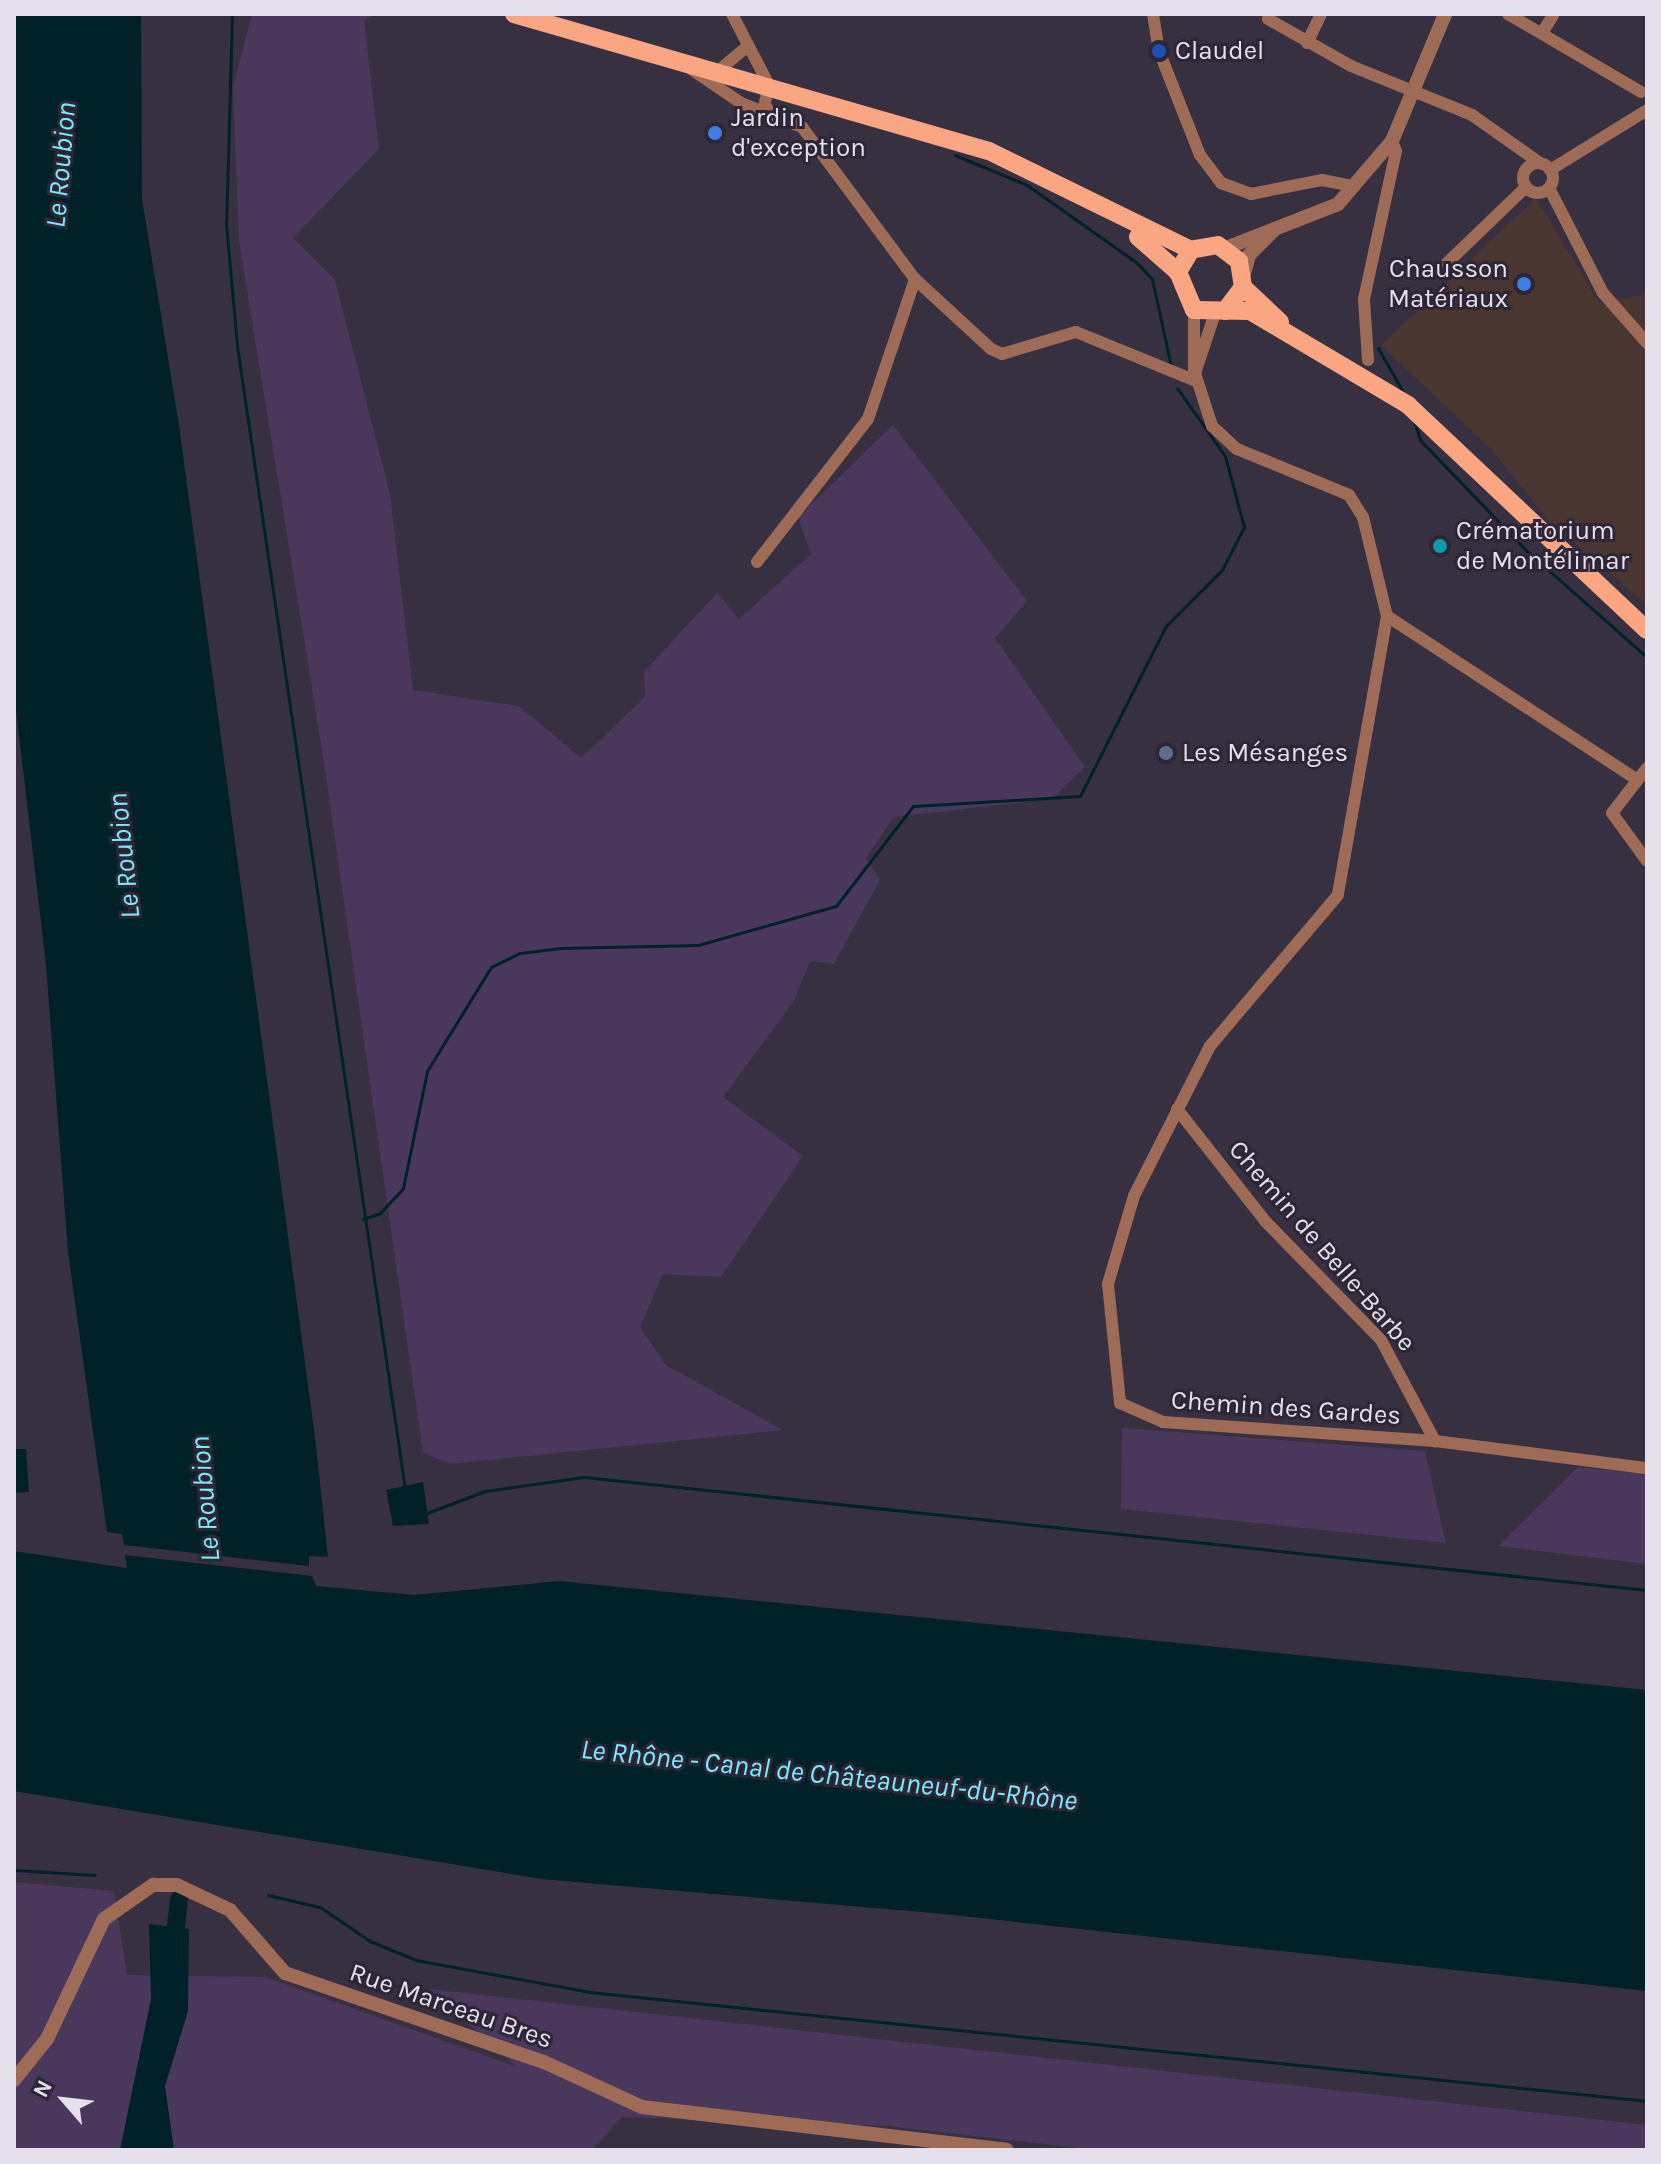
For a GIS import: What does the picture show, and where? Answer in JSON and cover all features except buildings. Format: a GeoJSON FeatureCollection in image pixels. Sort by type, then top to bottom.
{"type":"FeatureCollection","features":[{"type":"Feature","properties":{"kind":"main road"},"geometry":{"type":"LineString","coordinates":[[514,14],[769,85],[989,151],[1111,215],[1191,250],[1226,248],[1244,280],[1291,332]]}},
{"type":"Feature","properties":{"kind":"main road"},"geometry":{"type":"LineString","coordinates":[[1111,215],[1178,272],[1194,310],[1250,311],[1291,332],[1408,405],[1457,445],[1576,570],[1647,630]]}},
{"type":"Feature","properties":{"kind":"main road"},"geometry":{"type":"LineString","coordinates":[[1178,272],[1191,250]]}},
{"type":"Feature","properties":{"kind":"main road"},"geometry":{"type":"LineString","coordinates":[[1220,312],[1244,280]]}},
{"type":"Feature","properties":{"kind":"street"},"geometry":{"type":"LineString","coordinates":[[1153,14],[1159,51],[1200,155],[1221,183],[1251,194],[1322,180],[1354,186]]}},
{"type":"Feature","properties":{"kind":"street"},"geometry":{"type":"LineString","coordinates":[[1307,43],[1321,14]]}},
{"type":"Feature","properties":{"kind":"street"},"geometry":{"type":"LineString","coordinates":[[1226,248],[1285,222],[1325,213],[1354,186],[1392,141],[1445,14]]}},
{"type":"Feature","properties":{"kind":"street"},"geometry":{"type":"LineString","coordinates":[[1508,14],[1641,92]]}},
{"type":"Feature","properties":{"kind":"street"},"geometry":{"type":"LineString","coordinates":[[1542,33],[1554,14]]}},
{"type":"Feature","properties":{"kind":"street"},"geometry":{"type":"LineString","coordinates":[[736,15],[747,47],[769,85],[761,99],[777,115]]}},
{"type":"Feature","properties":{"kind":"street"},"geometry":{"type":"LineString","coordinates":[[1268,19],[1307,43],[1412,95],[1472,115],[1540,167],[1603,293],[1647,343]]}},
{"type":"Feature","properties":{"kind":"street"},"geometry":{"type":"LineString","coordinates":[[718,71],[747,47]]}},
{"type":"Feature","properties":{"kind":"street"},"geometry":{"type":"LineString","coordinates":[[682,61],[731,97],[802,127],[915,279],[1002,354],[1076,332],[1196,377]]}},
{"type":"Feature","properties":{"kind":"street"},"geometry":{"type":"LineString","coordinates":[[1447,263],[1531,190],[1540,167],[1647,110]]}},
{"type":"Feature","properties":{"kind":"street"},"geometry":{"type":"LineString","coordinates":[[1368,360],[1364,299],[1396,151],[1392,141]]}},
{"type":"Feature","properties":{"kind":"street"},"geometry":{"type":"LineString","coordinates":[[1531,190],[1549,188]]}},
{"type":"Feature","properties":{"kind":"street"},"geometry":{"type":"LineString","coordinates":[[1531,190],[1558,208]]}},
{"type":"Feature","properties":{"kind":"street"},"geometry":{"type":"LineString","coordinates":[[1244,280],[1257,244],[1285,222]]}},
{"type":"Feature","properties":{"kind":"street"},"geometry":{"type":"LineString","coordinates":[[757,562],[868,419],[915,279]]}},
{"type":"Feature","properties":{"kind":"street"},"geometry":{"type":"LineString","coordinates":[[1194,310],[1196,377]]}},
{"type":"Feature","properties":{"kind":"street"},"geometry":{"type":"LineString","coordinates":[[1196,377],[1220,312]]}},
{"type":"Feature","properties":{"kind":"street","name":"Chemin des Gardes"},"geometry":{"type":"LineString","coordinates":[[1196,377],[1212,426],[1237,449],[1349,495],[1366,528],[1387,616],[1338,895],[1223,1028],[1177,1109],[1134,1196],[1108,1284],[1120,1403],[1163,1422],[1435,1441]]}},
{"type":"Feature","properties":{"kind":"street"},"geometry":{"type":"LineString","coordinates":[[1387,616],[1636,779]]}},
{"type":"Feature","properties":{"kind":"street"},"geometry":{"type":"LineString","coordinates":[[1647,768],[1612,813],[1647,861]]}},
{"type":"Feature","properties":{"kind":"street","name":"Chemin de Belle-Barbe"},"geometry":{"type":"LineString","coordinates":[[1177,1109],[1266,1222],[1381,1340],[1435,1441]]}},
{"type":"Feature","properties":{"kind":"street"},"geometry":{"type":"LineString","coordinates":[[1435,1441],[1647,1468]]}},
{"type":"Feature","properties":{"kind":"street","name":"Rue Marceau Bres"},"geometry":{"type":"LineString","coordinates":[[14,2080],[47,2039],[104,1919],[153,1885],[177,1885],[230,1910],[285,1973],[544,2062],[642,2107],[1006,2150]]}},
{"type":"Feature","properties":{"kind":"shaded area"},"geometry":{"type":"Polygon","coordinates":[[[252,14],[376,14],[364,20],[379,149],[293,238],[335,280],[390,494],[413,690],[519,706],[581,758],[645,697],[644,672],[717,593],[739,619],[811,554],[798,517],[893,425],[1027,601],[995,638],[1085,767],[1052,799],[894,817],[866,858],[880,880],[834,964],[810,961],[794,1001],[723,1097],[803,1156],[721,1277],[663,1274],[640,1327],[666,1365],[783,1430],[450,1464],[423,1453],[324,762],[239,241],[233,87],[252,14]]]}},
{"type":"Feature","properties":{"kind":"shaded area"},"geometry":{"type":"Polygon","coordinates":[[[1536,198],[1599,303],[1647,294],[1647,605],[1550,522],[1491,449],[1381,345],[1536,198]]]}},
{"type":"Feature","properties":{"kind":"shaded area"},"geometry":{"type":"Polygon","coordinates":[[[1122,1428],[1425,1451],[1446,1543],[1121,1509],[1122,1428]]]}},
{"type":"Feature","properties":{"kind":"shaded area"},"geometry":{"type":"Polygon","coordinates":[[[1578,1467],[1647,1474],[1647,1564],[1498,1546],[1578,1467]]]}},
{"type":"Feature","properties":{"kind":"shaded area"},"geometry":{"type":"Polygon","coordinates":[[[14,1882],[114,1891],[127,1975],[265,1977],[517,2067],[430,1989],[1647,2125],[1647,2150],[1097,2150],[888,2126],[622,2117],[592,2150],[14,2150],[14,1882]]]}},
{"type":"Feature","properties":{"kind":"water"},"geometry":{"type":"Polygon","coordinates":[[[14,14],[141,14],[142,199],[179,425],[315,1437],[328,1557],[309,1556],[309,1566],[124,1545],[122,1534],[107,1532],[68,1252],[46,965],[14,693],[14,14]]]}},
{"type":"Feature","properties":{"kind":"water"},"geometry":{"type":"Polygon","coordinates":[[[14,1449],[26,1449],[29,1492],[14,1493],[14,1449]]]}},
{"type":"Feature","properties":{"kind":"water"},"geometry":{"type":"Polygon","coordinates":[[[423,1482],[429,1524],[393,1526],[386,1490],[423,1482]]]}},
{"type":"Feature","properties":{"kind":"water","name":"Le Rhône - Canal de Châteauneuf-du-Rhône"},"geometry":{"type":"Polygon","coordinates":[[[14,1551],[127,1568],[125,1555],[312,1576],[316,1586],[414,1595],[559,1581],[1647,1690],[1647,1991],[944,1914],[541,1879],[14,1791],[14,1551]]]}},
{"type":"Feature","properties":{"kind":"water"},"geometry":{"type":"Polygon","coordinates":[[[149,1924],[189,1929],[188,2011],[165,2086],[174,2150],[120,2150],[151,1999],[149,1924]]]}},
{"type":"Feature","properties":{"kind":"waterway"},"geometry":{"type":"LineString","coordinates":[[232,14],[226,224],[237,346],[405,1489]]}},
{"type":"Feature","properties":{"kind":"waterway"},"geometry":{"type":"LineString","coordinates":[[955,155],[1027,185],[1137,263],[1152,279],[1171,366]]}},
{"type":"Feature","properties":{"kind":"waterway"},"geometry":{"type":"LineString","coordinates":[[1378,348],[1403,392]]}},
{"type":"Feature","properties":{"kind":"waterway"},"geometry":{"type":"LineString","coordinates":[[363,1219],[380,1213],[403,1188],[427,1071],[491,967],[520,953],[559,948],[698,945],[836,906],[913,806],[1080,796],[1166,626],[1222,570],[1244,527],[1225,456],[1177,388]]}},
{"type":"Feature","properties":{"kind":"waterway"},"geometry":{"type":"LineString","coordinates":[[1414,421],[1420,440],[1527,551],[1647,657]]}},
{"type":"Feature","properties":{"kind":"waterway"},"geometry":{"type":"LineString","coordinates":[[427,1513],[485,1491],[584,1477],[1647,1590]]}},
{"type":"Feature","properties":{"kind":"waterway"},"geometry":{"type":"LineString","coordinates":[[14,1870],[95,1875]]}},
{"type":"Feature","properties":{"kind":"waterway"},"geometry":{"type":"LineString","coordinates":[[268,1895],[320,1907],[370,1941],[416,1960],[590,1992],[1647,2101]]}},
{"type":"Feature","properties":{"kind":"waterway","name":"Le Roubion"},"geometry":{"type":"LineString","coordinates":[[173,1952],[179,1899]]}},
{"type":"Feature","properties":{"kind":"place","name":"Claudel"},"geometry":{"type":"Point","coordinates":[1159,51]}},
{"type":"Feature","properties":{"kind":"place","name":"Jardin d'exception"},"geometry":{"type":"Point","coordinates":[715,133]}},
{"type":"Feature","properties":{"kind":"place","name":"Chausson Matériaux"},"geometry":{"type":"Point","coordinates":[1524,284]}},
{"type":"Feature","properties":{"kind":"place","name":"Crématorium de Montélimar"},"geometry":{"type":"Point","coordinates":[1440,546]}},
{"type":"Feature","properties":{"kind":"place","name":"Les Mésanges"},"geometry":{"type":"Point","coordinates":[1166,753]}}]}
